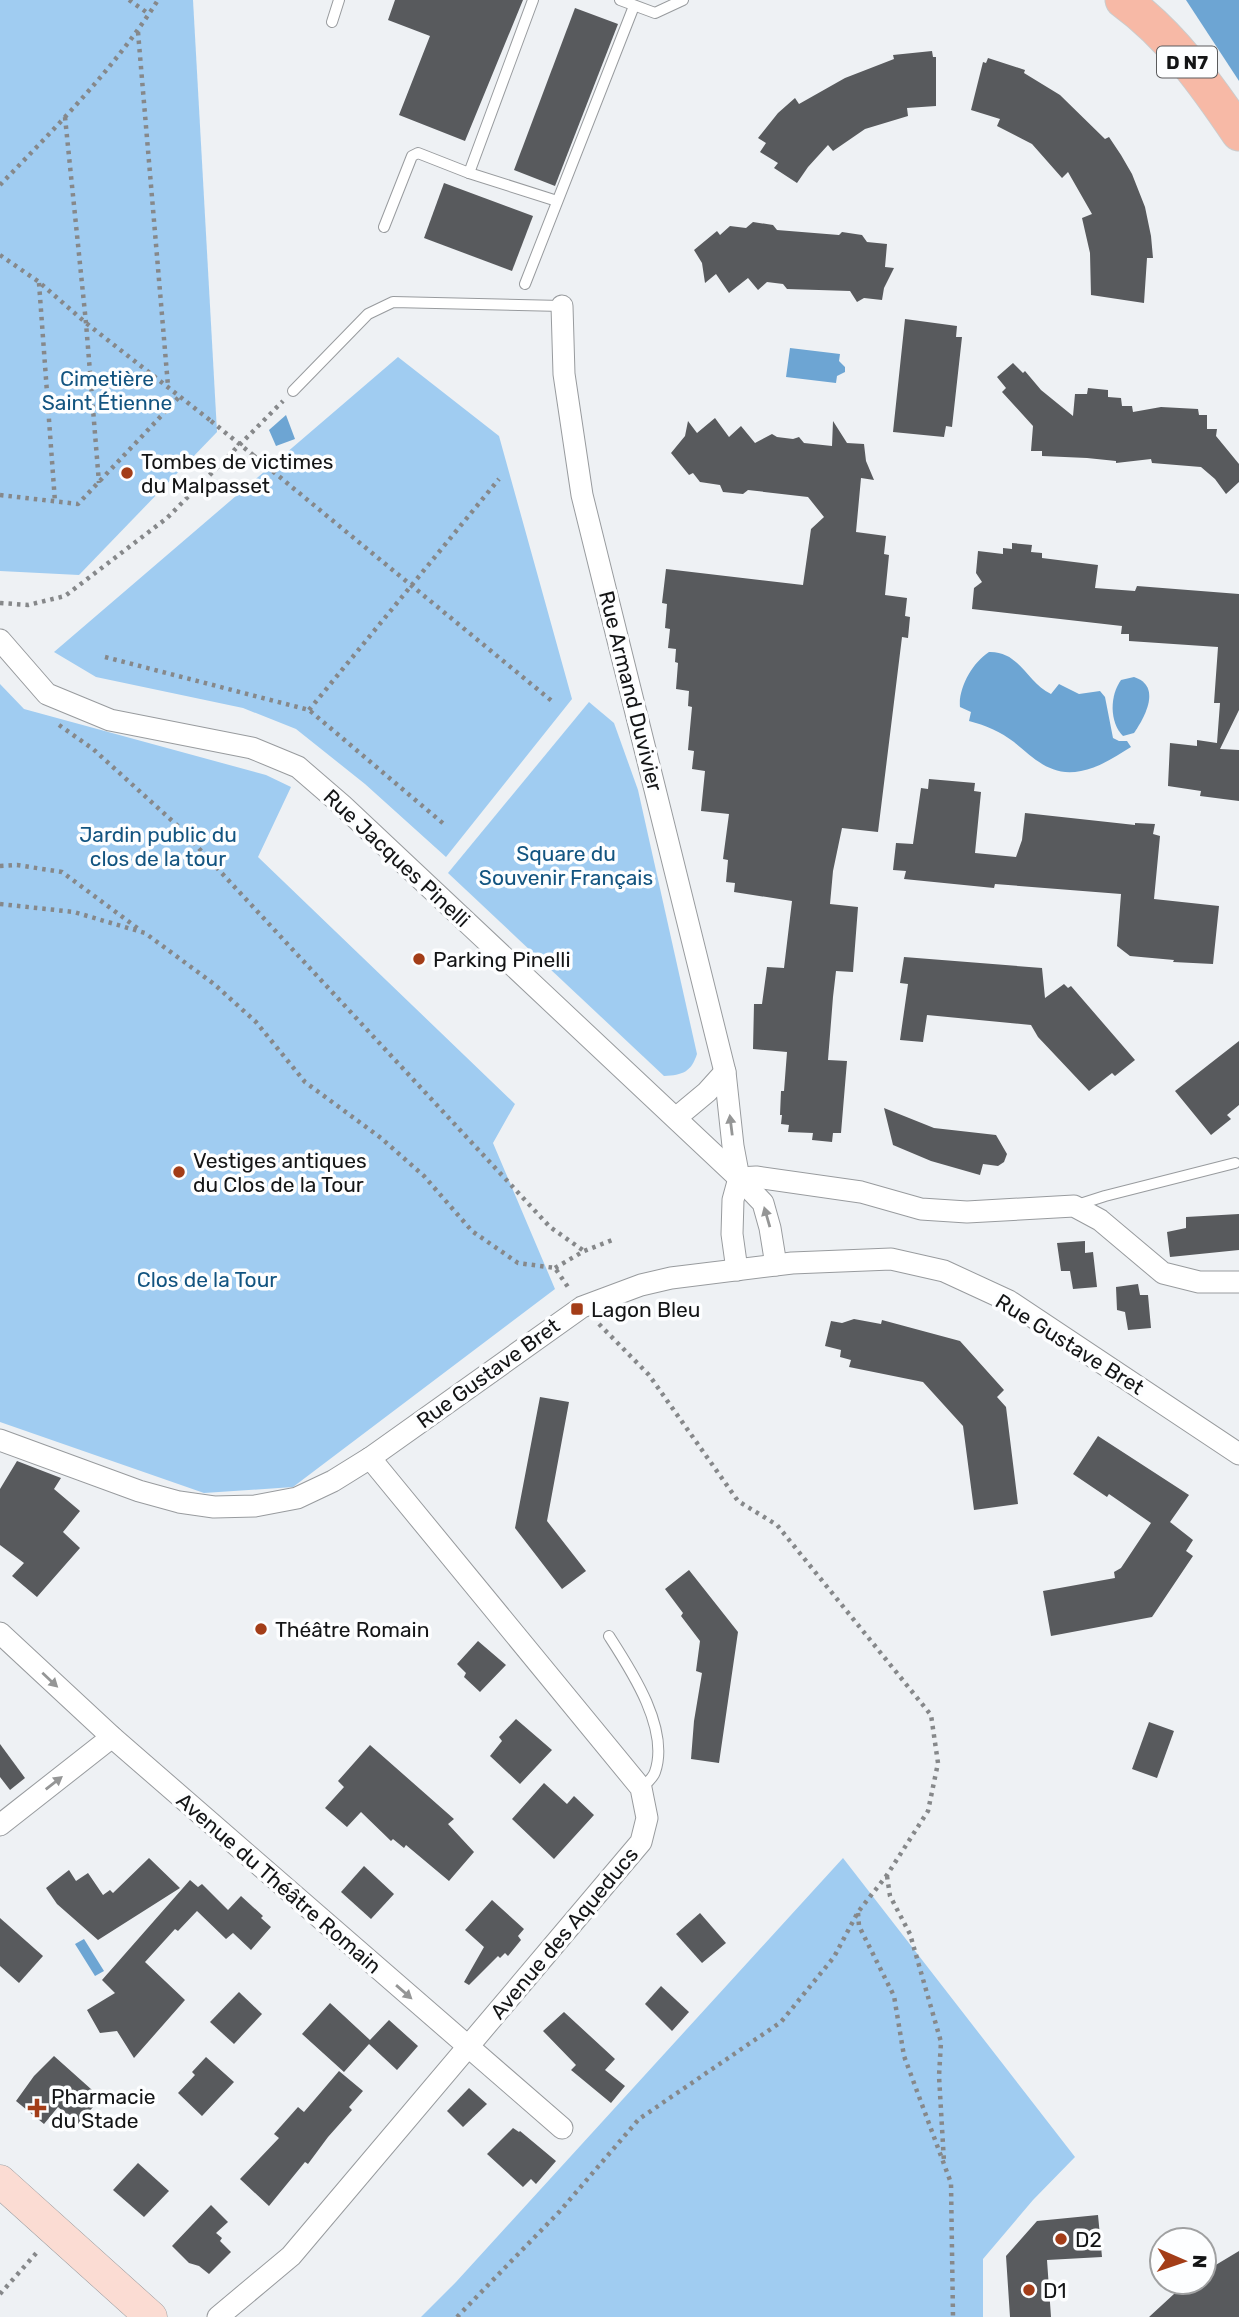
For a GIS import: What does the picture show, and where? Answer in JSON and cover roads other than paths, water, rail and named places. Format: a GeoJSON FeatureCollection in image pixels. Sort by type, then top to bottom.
{"type":"FeatureCollection","features":[{"type":"Feature","properties":{"kind":"main road","name":"D N7"},"geometry":{"type":"LineString","coordinates":[[1123,0],[1146,17],[1203,80],[1239,133]]}},
{"type":"Feature","properties":{"kind":"main road"},"geometry":{"type":"LineString","coordinates":[[0,2180],[151,2317]]}},
{"type":"Feature","properties":{"kind":"street","name":"Rue Armand Duvivier"},"geometry":{"type":"LineString","coordinates":[[562,306],[564,374],[582,495],[725,1072],[733,1146],[740,1178]]}},
{"type":"Feature","properties":{"kind":"street","name":"Rue Jacques Pinelli"},"geometry":{"type":"LineString","coordinates":[[0,640],[47,694],[110,720],[252,748],[298,767],[342,805],[740,1178],[763,1203],[776,1265]]}},
{"type":"Feature","properties":{"kind":"street"},"geometry":{"type":"LineString","coordinates":[[677,1117],[725,1072]]}},
{"type":"Feature","properties":{"kind":"street"},"geometry":{"type":"LineString","coordinates":[[737,1270],[732,1234],[733,1200],[740,1178],[756,1177],[861,1192],[921,1209],[967,1212],[1074,1206],[1100,1220],[1163,1273],[1199,1282],[1239,1282]]}},
{"type":"Feature","properties":{"kind":"street","name":"Rue Gustave Bret"},"geometry":{"type":"LineString","coordinates":[[0,1440],[139,1491],[178,1502],[214,1507],[255,1506],[297,1498],[333,1481],[370,1458],[582,1307],[641,1285],[737,1270],[776,1265],[891,1259],[944,1271],[1009,1301],[1239,1454]]}},
{"type":"Feature","properties":{"kind":"street"},"geometry":{"type":"LineString","coordinates":[[370,1458],[641,1788]]}},
{"type":"Feature","properties":{"kind":"street","name":"Avenue du Théâtre Romain"},"geometry":{"type":"LineString","coordinates":[[0,1633],[112,1737],[562,2128]]}},
{"type":"Feature","properties":{"kind":"street"},"geometry":{"type":"LineString","coordinates":[[0,1825],[112,1737]]}},
{"type":"Feature","properties":{"kind":"street","name":"Avenue des Aqueducs"},"geometry":{"type":"LineString","coordinates":[[218,2317],[291,2256],[641,1842],[647,1818],[641,1788]]}},
{"type":"Feature","properties":{"kind":"lane"},"geometry":{"type":"LineString","coordinates":[[332,22],[339,0]]}},
{"type":"Feature","properties":{"kind":"lane"},"geometry":{"type":"LineString","coordinates":[[469,173],[533,0]]}},
{"type":"Feature","properties":{"kind":"lane"},"geometry":{"type":"LineString","coordinates":[[620,0],[655,13],[684,0]]}},
{"type":"Feature","properties":{"kind":"lane"},"geometry":{"type":"LineString","coordinates":[[525,284],[635,6]]}},
{"type":"Feature","properties":{"kind":"lane"},"geometry":{"type":"LineString","coordinates":[[384,227],[412,156],[418,153],[469,173],[557,201]]}},
{"type":"Feature","properties":{"kind":"lane"},"geometry":{"type":"LineString","coordinates":[[293,391],[368,314],[393,302],[562,306]]}},
{"type":"Feature","properties":{"kind":"lane"},"geometry":{"type":"LineString","coordinates":[[1074,1206],[1236,1163]]}},
{"type":"Feature","properties":{"kind":"lane"},"geometry":{"type":"LineString","coordinates":[[609,1636],[638,1680],[657,1730],[655,1773],[641,1788]]}},
{"type":"Feature","properties":{"kind":"place","name":"Tombes de victimes du Malpasset"},"geometry":{"type":"Point","coordinates":[127,473]}},
{"type":"Feature","properties":{"kind":"place","name":"Parking Pinelli"},"geometry":{"type":"Point","coordinates":[419,959]}},
{"type":"Feature","properties":{"kind":"place","name":"Vestiges antiques du Clos de la Tour"},"geometry":{"type":"Point","coordinates":[179,1172]}},
{"type":"Feature","properties":{"kind":"place","name":"Lagon Bleu"},"geometry":{"type":"Point","coordinates":[577,1309]}},
{"type":"Feature","properties":{"kind":"place","name":"Théâtre Romain"},"geometry":{"type":"Point","coordinates":[261,1629]}},
{"type":"Feature","properties":{"kind":"place","name":"Pharmacie du Stade"},"geometry":{"type":"Point","coordinates":[37,2108]}},
{"type":"Feature","properties":{"kind":"place","name":"D2"},"geometry":{"type":"Point","coordinates":[1061,2239]}},
{"type":"Feature","properties":{"kind":"place","name":"D1"},"geometry":{"type":"Point","coordinates":[1029,2290]}},
{"type":"Feature","properties":{"kind":"park label","name":"Cimetière Saint Étienne"},"geometry":{"type":"Point","coordinates":[107,390]}},
{"type":"Feature","properties":{"kind":"park label","name":"Jardin public du clos de la tour"},"geometry":{"type":"Point","coordinates":[158,846]}},
{"type":"Feature","properties":{"kind":"park label","name":"Square du Souvenir Français"},"geometry":{"type":"Point","coordinates":[566,865]}},
{"type":"Feature","properties":{"kind":"park label","name":"Clos de la Tour"},"geometry":{"type":"Point","coordinates":[207,1279]}}]}
